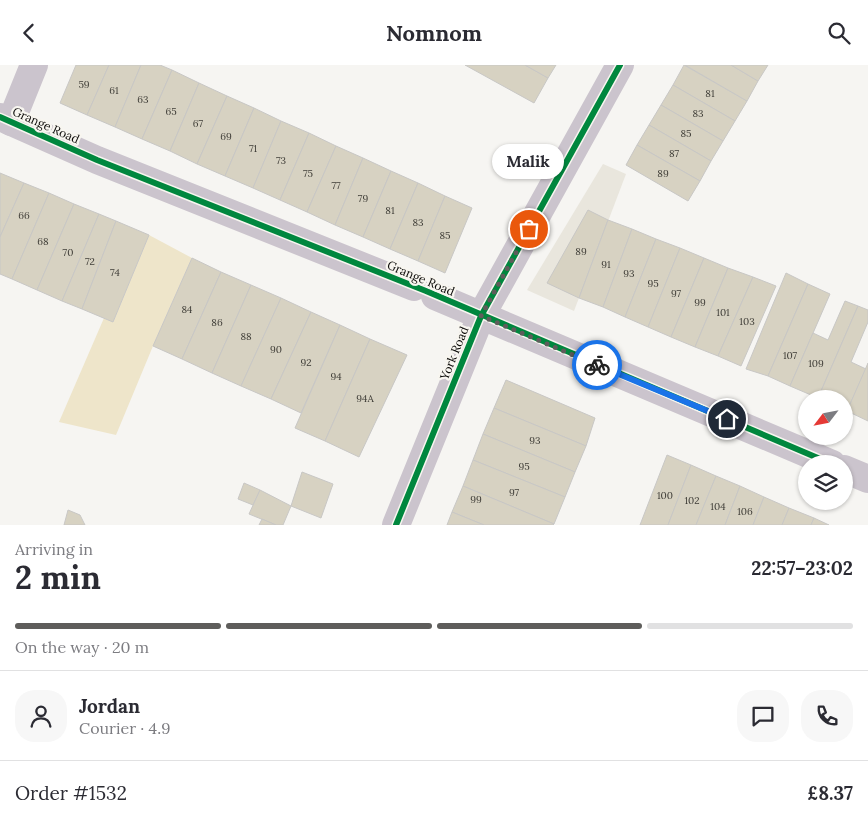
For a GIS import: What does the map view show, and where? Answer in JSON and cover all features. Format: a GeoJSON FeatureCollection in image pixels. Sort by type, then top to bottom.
{"type":"FeatureCollection","features":[{"type":"Feature","properties":{"kind":"street"},"geometry":{"type":"LineString","coordinates":[[6,119],[34,65]]}},
{"type":"Feature","properties":{"kind":"street","name":"York Road"},"geometry":{"type":"LineString","coordinates":[[396,525],[481,316],[620,65]]}},
{"type":"Feature","properties":{"kind":"street","name":"Grange Road"},"geometry":{"type":"LineString","coordinates":[[6,119],[97,160],[424,291],[811,455]]}},
{"type":"Feature","properties":{"kind":"street"},"geometry":{"type":"LineString","coordinates":[[853,473],[868,479]]}},
{"type":"Feature","properties":{"kind":"shaded area"},"geometry":{"type":"Polygon","coordinates":[[[603,164],[626,174],[574,311],[527,290],[603,164]]]}},
{"type":"Feature","properties":{"kind":"shaded area"},"geometry":{"type":"Polygon","coordinates":[[[149,235],[192,258],[116,435],[59,422],[104,318],[113,322],[149,235]]]}},
{"type":"Feature","properties":{"kind":"building"},"geometry":{"type":"Polygon","coordinates":[[[76,65],[109,65],[87,115],[60,103],[76,65]]]}},
{"type":"Feature","properties":{"kind":"building"},"geometry":{"type":"Polygon","coordinates":[[[109,65],[141,65],[115,127],[87,115],[109,65]]]}},
{"type":"Feature","properties":{"kind":"building"},"geometry":{"type":"Polygon","coordinates":[[[141,65],[160,65],[172,70],[142,139],[115,127],[141,65]]]}},
{"type":"Feature","properties":{"kind":"building"},"geometry":{"type":"Polygon","coordinates":[[[465,65],[525,65],[548,78],[534,103],[465,65]]]}},
{"type":"Feature","properties":{"kind":"building"},"geometry":{"type":"Polygon","coordinates":[[[525,65],[556,65],[548,78],[525,65]]]}},
{"type":"Feature","properties":{"kind":"building"},"geometry":{"type":"Polygon","coordinates":[[[684,65],[747,101],[735,121],[673,85],[684,65]]]}},
{"type":"Feature","properties":{"kind":"building"},"geometry":{"type":"Polygon","coordinates":[[[685,65],[731,65],[758,81],[747,101],[685,65]]]}},
{"type":"Feature","properties":{"kind":"building"},"geometry":{"type":"Polygon","coordinates":[[[731,65],[768,65],[758,81],[731,65]]]}},
{"type":"Feature","properties":{"kind":"building"},"geometry":{"type":"Polygon","coordinates":[[[172,70],[199,83],[170,151],[142,139],[172,70]]]}},
{"type":"Feature","properties":{"kind":"building"},"geometry":{"type":"Polygon","coordinates":[[[199,83],[227,96],[197,164],[170,151],[199,83]]]}},
{"type":"Feature","properties":{"kind":"building"},"geometry":{"type":"Polygon","coordinates":[[[673,85],[735,121],[723,141],[661,105],[673,85]]]}},
{"type":"Feature","properties":{"kind":"building"},"geometry":{"type":"Polygon","coordinates":[[[227,96],[254,108],[225,176],[197,164],[227,96]]]}},
{"type":"Feature","properties":{"kind":"building"},"geometry":{"type":"Polygon","coordinates":[[[661,105],[723,141],[711,161],[649,125],[661,105]]]}},
{"type":"Feature","properties":{"kind":"building"},"geometry":{"type":"Polygon","coordinates":[[[254,108],[281,121],[253,188],[225,176],[254,108]]]}},
{"type":"Feature","properties":{"kind":"building"},"geometry":{"type":"Polygon","coordinates":[[[281,121],[309,133],[280,200],[253,188],[281,121]]]}},
{"type":"Feature","properties":{"kind":"building"},"geometry":{"type":"Polygon","coordinates":[[[649,125],[711,161],[700,181],[637,145],[649,125]]]}},
{"type":"Feature","properties":{"kind":"building"},"geometry":{"type":"Polygon","coordinates":[[[309,133],[336,146],[307,212],[280,200],[309,133]]]}},
{"type":"Feature","properties":{"kind":"building"},"geometry":{"type":"Polygon","coordinates":[[[637,145],[700,181],[688,201],[626,165],[637,145]]]}},
{"type":"Feature","properties":{"kind":"building"},"geometry":{"type":"Polygon","coordinates":[[[336,146],[363,158],[335,225],[307,212],[336,146]]]}},
{"type":"Feature","properties":{"kind":"building"},"geometry":{"type":"Polygon","coordinates":[[[363,158],[391,171],[363,237],[335,225],[363,158]]]}},
{"type":"Feature","properties":{"kind":"building"},"geometry":{"type":"Polygon","coordinates":[[[391,171],[418,183],[390,249],[363,237],[391,171]]]}},
{"type":"Feature","properties":{"kind":"building"},"geometry":{"type":"Polygon","coordinates":[[[0,173],[24,183],[0,237],[0,173]]]}},
{"type":"Feature","properties":{"kind":"building"},"geometry":{"type":"Polygon","coordinates":[[[24,183],[49,193],[12,279],[0,274],[0,237],[24,183]]]}},
{"type":"Feature","properties":{"kind":"building"},"geometry":{"type":"Polygon","coordinates":[[[418,183],[445,196],[418,261],[390,249],[418,183]]]}},
{"type":"Feature","properties":{"kind":"building"},"geometry":{"type":"Polygon","coordinates":[[[49,193],[74,204],[37,290],[12,279],[49,193]]]}},
{"type":"Feature","properties":{"kind":"building"},"geometry":{"type":"Polygon","coordinates":[[[445,196],[472,208],[445,273],[418,261],[445,196]]]}},
{"type":"Feature","properties":{"kind":"building"},"geometry":{"type":"Polygon","coordinates":[[[74,204],[99,214],[62,301],[37,290],[74,204]]]}},
{"type":"Feature","properties":{"kind":"building"},"geometry":{"type":"Polygon","coordinates":[[[588,210],[608,220],[579,298],[547,283],[588,210]]]}},
{"type":"Feature","properties":{"kind":"building"},"geometry":{"type":"Polygon","coordinates":[[[99,214],[116,221],[82,309],[62,301],[99,214]]]}},
{"type":"Feature","properties":{"kind":"building"},"geometry":{"type":"Polygon","coordinates":[[[608,220],[632,229],[603,307],[579,298],[608,220]]]}},
{"type":"Feature","properties":{"kind":"building"},"geometry":{"type":"Polygon","coordinates":[[[116,221],[149,235],[113,322],[82,309],[116,221]]]}},
{"type":"Feature","properties":{"kind":"building"},"geometry":{"type":"Polygon","coordinates":[[[632,229],[656,239],[625,317],[603,307],[632,229]]]}},
{"type":"Feature","properties":{"kind":"building"},"geometry":{"type":"Polygon","coordinates":[[[656,239],[680,248],[648,327],[625,317],[656,239]]]}},
{"type":"Feature","properties":{"kind":"building"},"geometry":{"type":"Polygon","coordinates":[[[680,248],[704,258],[671,337],[648,327],[680,248]]]}},
{"type":"Feature","properties":{"kind":"building"},"geometry":{"type":"Polygon","coordinates":[[[192,258],[221,272],[182,359],[153,346],[192,258]]]}},
{"type":"Feature","properties":{"kind":"building"},"geometry":{"type":"Polygon","coordinates":[[[704,258],[728,268],[695,347],[671,337],[704,258]]]}},
{"type":"Feature","properties":{"kind":"building"},"geometry":{"type":"Polygon","coordinates":[[[728,268],[753,277],[718,356],[695,347],[728,268]]]}},
{"type":"Feature","properties":{"kind":"building"},"geometry":{"type":"Polygon","coordinates":[[[221,272],[251,285],[212,373],[182,359],[221,272]]]}},
{"type":"Feature","properties":{"kind":"building"},"geometry":{"type":"Polygon","coordinates":[[[786,273],[808,284],[768,376],[746,369],[786,273]]]}},
{"type":"Feature","properties":{"kind":"building"},"geometry":{"type":"Polygon","coordinates":[[[753,277],[776,286],[741,366],[718,356],[753,277]]]}},
{"type":"Feature","properties":{"kind":"building"},"geometry":{"type":"Polygon","coordinates":[[[808,284],[830,294],[790,386],[768,376],[808,284]]]}},
{"type":"Feature","properties":{"kind":"building"},"geometry":{"type":"Polygon","coordinates":[[[251,285],[281,298],[241,386],[212,373],[251,285]]]}},
{"type":"Feature","properties":{"kind":"building"},"geometry":{"type":"Polygon","coordinates":[[[281,298],[311,312],[271,399],[241,386],[281,298]]]}},
{"type":"Feature","properties":{"kind":"building"},"geometry":{"type":"Polygon","coordinates":[[[845,301],[858,306],[821,390],[799,390],[790,386],[813,333],[828,340],[845,301]]]}},
{"type":"Feature","properties":{"kind":"building"},"geometry":{"type":"Polygon","coordinates":[[[858,306],[868,310],[868,322],[851,362],[866,369],[853,398],[853,390],[821,390],[858,306]]]}},
{"type":"Feature","properties":{"kind":"building"},"geometry":{"type":"Polygon","coordinates":[[[311,312],[340,325],[301,413],[271,399],[311,312]]]}},
{"type":"Feature","properties":{"kind":"building"},"geometry":{"type":"Polygon","coordinates":[[[340,325],[370,339],[325,441],[295,428],[340,325]]]}},
{"type":"Feature","properties":{"kind":"building"},"geometry":{"type":"Polygon","coordinates":[[[370,339],[407,355],[359,457],[325,441],[370,339]]]}},
{"type":"Feature","properties":{"kind":"building"},"geometry":{"type":"Polygon","coordinates":[[[868,363],[868,421],[853,414],[853,397],[868,363]]]}},
{"type":"Feature","properties":{"kind":"building"},"geometry":{"type":"Polygon","coordinates":[[[506,380],[595,418],[586,446],[494,408],[506,380]]]}},
{"type":"Feature","properties":{"kind":"building"},"geometry":{"type":"Polygon","coordinates":[[[494,408],[586,446],[575,472],[483,434],[494,408]]]}},
{"type":"Feature","properties":{"kind":"building"},"geometry":{"type":"Polygon","coordinates":[[[483,434],[575,472],[565,497],[473,460],[483,434]]]}},
{"type":"Feature","properties":{"kind":"building"},"geometry":{"type":"Polygon","coordinates":[[[667,455],[691,465],[668,525],[640,525],[667,455]]]}},
{"type":"Feature","properties":{"kind":"building"},"geometry":{"type":"Polygon","coordinates":[[[473,460],[565,497],[554,524],[463,486],[473,460]]]}},
{"type":"Feature","properties":{"kind":"building"},"geometry":{"type":"Polygon","coordinates":[[[691,465],[716,476],[696,525],[668,525],[691,465]]]}},
{"type":"Feature","properties":{"kind":"building"},"geometry":{"type":"Polygon","coordinates":[[[302,472],[333,484],[321,518],[291,506],[302,472]]]}},
{"type":"Feature","properties":{"kind":"building"},"geometry":{"type":"Polygon","coordinates":[[[716,476],[740,486],[725,525],[696,525],[716,476]]]}},
{"type":"Feature","properties":{"kind":"building"},"geometry":{"type":"Polygon","coordinates":[[[244,483],[260,490],[253,505],[238,499],[244,483]]]}},
{"type":"Feature","properties":{"kind":"building"},"geometry":{"type":"Polygon","coordinates":[[[463,486],[554,524],[484,525],[452,512],[463,486]]]}},
{"type":"Feature","properties":{"kind":"building"},"geometry":{"type":"Polygon","coordinates":[[[740,486],[764,497],[753,525],[725,525],[740,486]]]}},
{"type":"Feature","properties":{"kind":"building"},"geometry":{"type":"Polygon","coordinates":[[[260,490],[291,506],[283,525],[276,525],[249,514],[260,490]]]}},
{"type":"Feature","properties":{"kind":"building"},"geometry":{"type":"Polygon","coordinates":[[[764,497],[789,508],[782,525],[753,525],[764,497]]]}},
{"type":"Feature","properties":{"kind":"building"},"geometry":{"type":"Polygon","coordinates":[[[789,508],[814,518],[811,525],[782,525],[789,508]]]}},
{"type":"Feature","properties":{"kind":"building"},"geometry":{"type":"Polygon","coordinates":[[[68,510],[80,515],[85,525],[64,525],[68,510]]]}},
{"type":"Feature","properties":{"kind":"building"},"geometry":{"type":"Polygon","coordinates":[[[452,512],[484,525],[447,525],[452,512]]]}},
{"type":"Feature","properties":{"kind":"building"},"geometry":{"type":"Polygon","coordinates":[[[814,518],[829,525],[811,525],[814,518]]]}},
{"type":"Feature","properties":{"kind":"building"},"geometry":{"type":"Polygon","coordinates":[[[262,519],[276,525],[259,525],[262,519]]]}},
{"type":"Feature","properties":{"kind":"cycle path"},"geometry":{"type":"LineString","coordinates":[[396,525],[481,316],[620,65]]}},
{"type":"Feature","properties":{"kind":"cycle path"},"geometry":{"type":"LineString","coordinates":[[0,117],[97,160],[426,291],[811,455]]}},
{"type":"Feature","properties":{"kind":"way so far"},"geometry":{"type":"LineString","coordinates":[[529,229],[481,316],[597,365]]}},
{"type":"Feature","properties":{"kind":"place","name":"Malik"},"geometry":{"type":"Point","coordinates":[529,229]}},
{"type":"Feature","properties":{"kind":"route"},"geometry":{"type":"LineString","coordinates":[[597,365],[727,419]]}}]}
